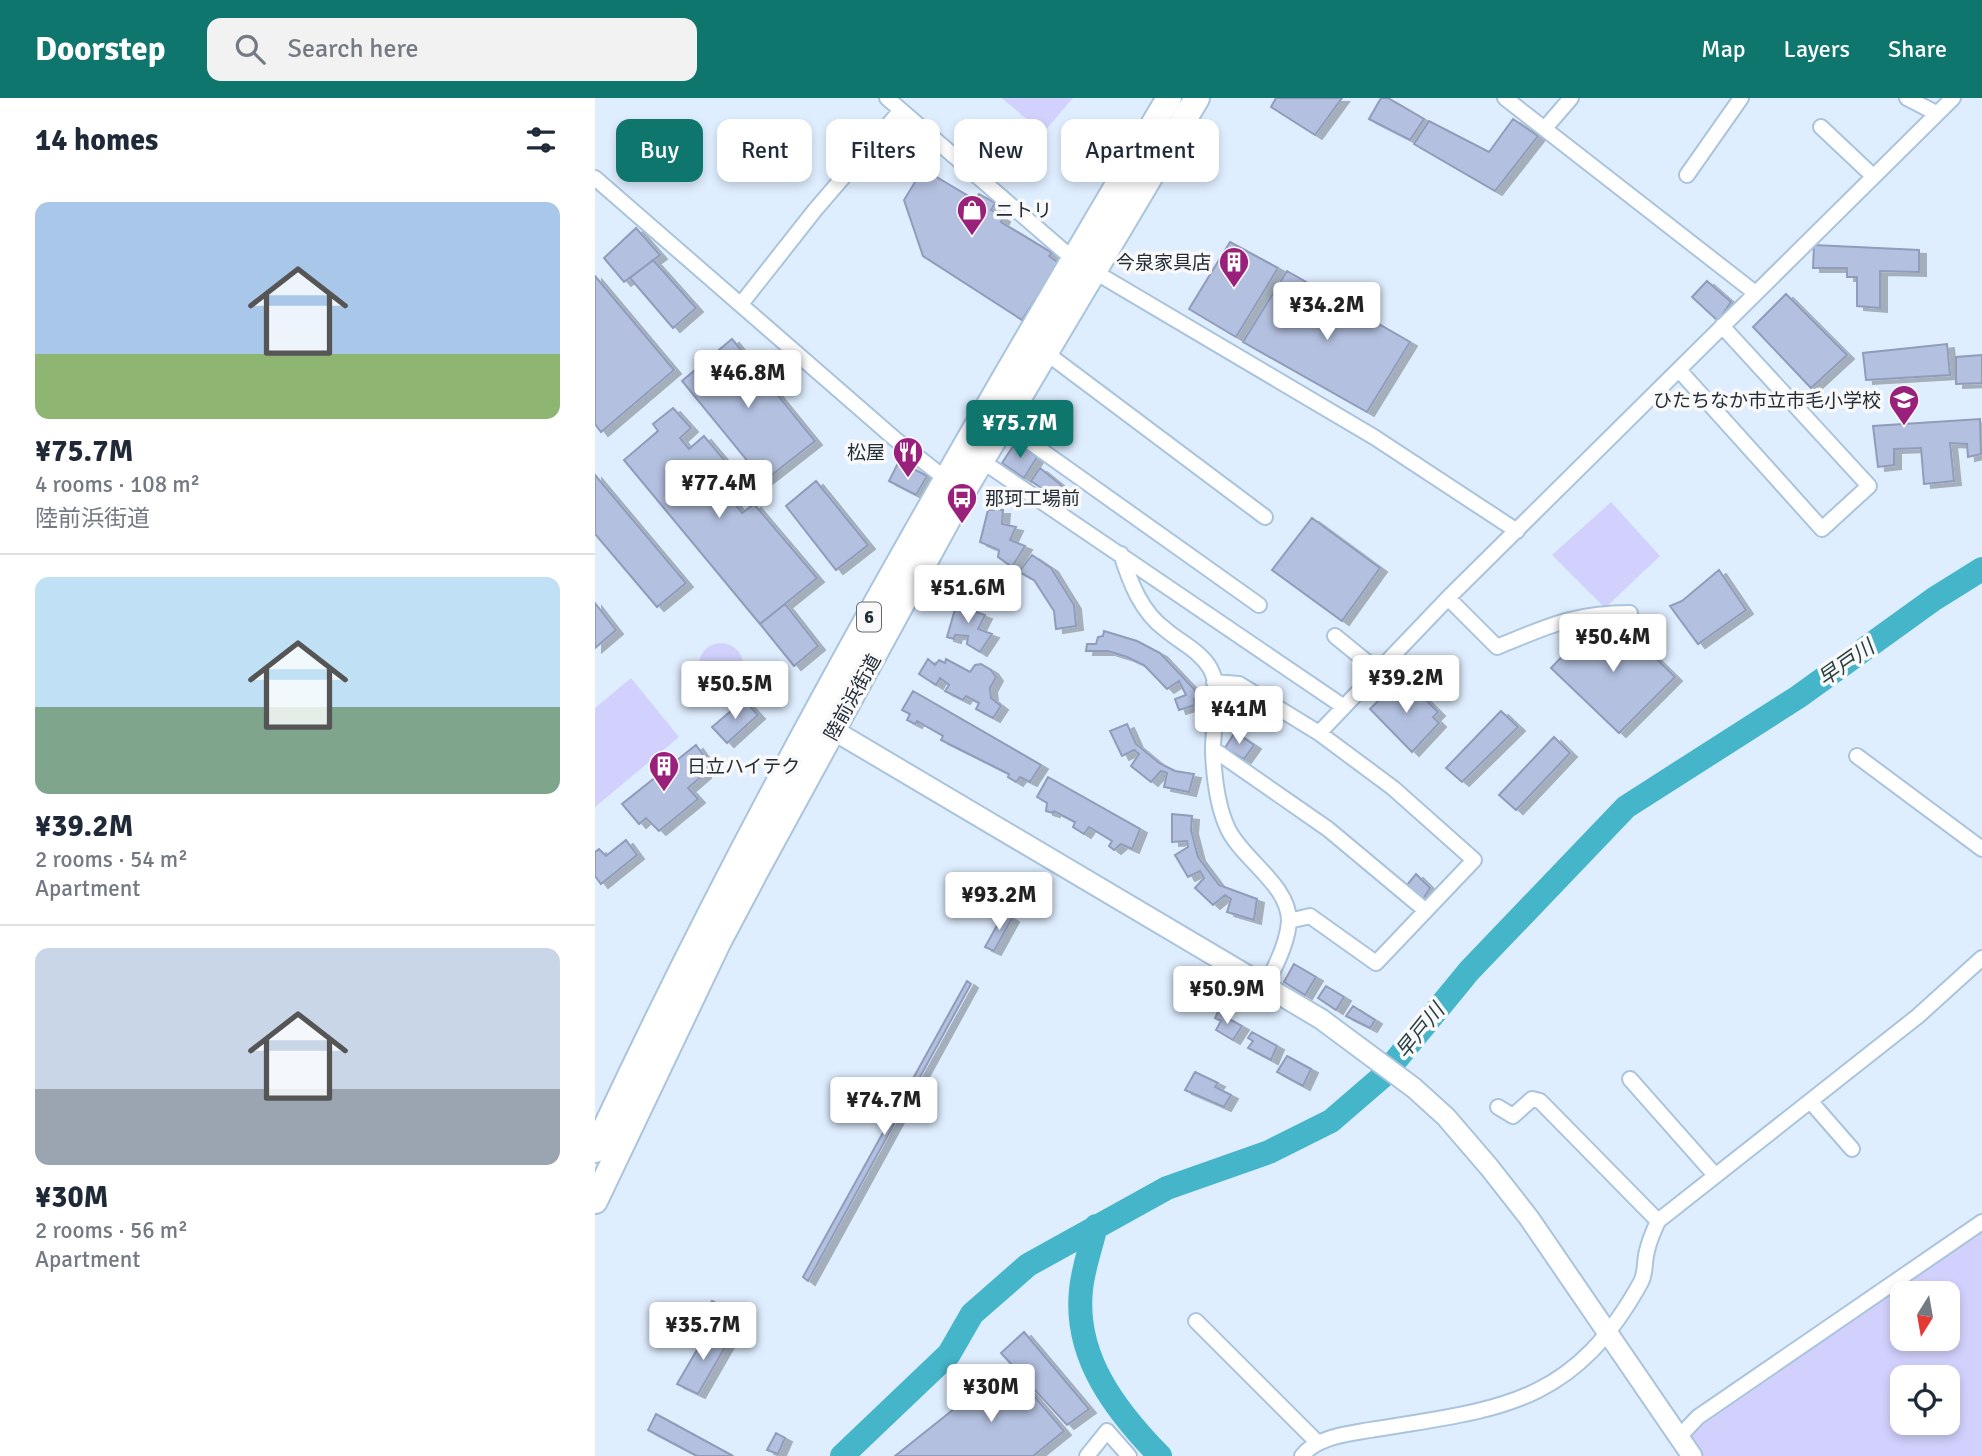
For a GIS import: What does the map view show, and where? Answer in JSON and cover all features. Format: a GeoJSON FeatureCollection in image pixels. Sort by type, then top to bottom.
{"type":"FeatureCollection","features":[{"type":"Feature","properties":{"kind":"highway","name":"陸前浜街道"},"geometry":{"type":"LineString","coordinates":[[595,1201],[824,725],[954,484],[1083,264],[1169,98]]}},
{"type":"Feature","properties":{"kind":"highway","name":"陸前浜街道"},"geometry":{"type":"LineString","coordinates":[[954,484],[982,461],[1045,352],[1083,264],[1197,98]]}},
{"type":"Feature","properties":{"kind":"highway","name":"陸前浜街道"},"geometry":{"type":"LineString","coordinates":[[595,1150],[699,932],[824,725]]}},
{"type":"Feature","properties":{"kind":"street"},"geometry":{"type":"LineString","coordinates":[[887,98],[1083,264],[1374,437],[1517,531]]}},
{"type":"Feature","properties":{"kind":"street"},"geometry":{"type":"LineString","coordinates":[[1504,98],[1546,127],[1754,292]]}},
{"type":"Feature","properties":{"kind":"street"},"geometry":{"type":"LineString","coordinates":[[1546,127],[1571,98]]}},
{"type":"Feature","properties":{"kind":"street"},"geometry":{"type":"LineString","coordinates":[[1687,175],[1741,98]]}},
{"type":"Feature","properties":{"kind":"street"},"geometry":{"type":"LineString","coordinates":[[1907,98],[1936,113]]}},
{"type":"Feature","properties":{"kind":"street"},"geometry":{"type":"LineString","coordinates":[[1319,733],[1448,598],[1952,98]]}},
{"type":"Feature","properties":{"kind":"street"},"geometry":{"type":"LineString","coordinates":[[741,304],[815,210],[901,110]]}},
{"type":"Feature","properties":{"kind":"street"},"geometry":{"type":"LineString","coordinates":[[1821,127],[1873,176]]}},
{"type":"Feature","properties":{"kind":"street"},"geometry":{"type":"LineString","coordinates":[[595,178],[954,484]]}},
{"type":"Feature","properties":{"kind":"street"},"geometry":{"type":"LineString","coordinates":[[1679,370],[1822,528],[1869,486],[1722,326]]}},
{"type":"Feature","properties":{"kind":"street"},"geometry":{"type":"LineString","coordinates":[[1045,352],[1265,517]]}},
{"type":"Feature","properties":{"kind":"street"},"geometry":{"type":"LineString","coordinates":[[1003,423],[1259,605]]}},
{"type":"Feature","properties":{"kind":"street"},"geometry":{"type":"LineString","coordinates":[[982,461],[1344,707]]}},
{"type":"Feature","properties":{"kind":"street"},"geometry":{"type":"LineString","coordinates":[[1121,554],[1133,589],[1146,608],[1163,628],[1193,649],[1210,667],[1217,702],[1213,749],[1218,796],[1229,831],[1275,887],[1289,921],[1277,965],[1265,986]]}},
{"type":"Feature","properties":{"kind":"street"},"geometry":{"type":"LineString","coordinates":[[1448,598],[1497,647],[1552,624],[1590,613],[1630,613]]}},
{"type":"Feature","properties":{"kind":"street"},"geometry":{"type":"LineString","coordinates":[[1335,636],[1379,672]]}},
{"type":"Feature","properties":{"kind":"street"},"geometry":{"type":"LineString","coordinates":[[1214,682],[1239,684],[1319,733],[1393,788],[1474,860],[1376,963],[1310,916],[1289,921]]}},
{"type":"Feature","properties":{"kind":"street"},"geometry":{"type":"LineString","coordinates":[[824,725],[1265,986],[1377,1058],[1415,1088],[1446,1117],[1489,1167],[1608,1332],[1692,1456]]}},
{"type":"Feature","properties":{"kind":"street"},"geometry":{"type":"LineString","coordinates":[[1213,749],[1328,829],[1425,910]]}},
{"type":"Feature","properties":{"kind":"street"},"geometry":{"type":"LineString","coordinates":[[1857,756],[1982,849]]}},
{"type":"Feature","properties":{"kind":"street"},"geometry":{"type":"LineString","coordinates":[[1302,1456],[1309,1447],[1345,1434],[1515,1402],[1563,1378],[1584,1362],[1608,1332],[1643,1279],[1647,1251],[1658,1221],[1714,1174],[1811,1102],[1918,1016],[1982,958]]}},
{"type":"Feature","properties":{"kind":"street"},"geometry":{"type":"LineString","coordinates":[[1630,1079],[1714,1174]]}},
{"type":"Feature","properties":{"kind":"street"},"geometry":{"type":"LineString","coordinates":[[1498,1107],[1513,1116],[1532,1099],[1540,1101],[1658,1221]]}},
{"type":"Feature","properties":{"kind":"street"},"geometry":{"type":"LineString","coordinates":[[1811,1102],[1852,1149]]}},
{"type":"Feature","properties":{"kind":"street"},"geometry":{"type":"LineString","coordinates":[[1679,1437],[1698,1417],[1982,1223]]}},
{"type":"Feature","properties":{"kind":"street"},"geometry":{"type":"LineString","coordinates":[[1196,1321],[1318,1443]]}},
{"type":"Feature","properties":{"kind":"street"},"geometry":{"type":"LineString","coordinates":[[1087,1456],[1107,1431],[1129,1456]]}},
{"type":"Feature","properties":{"kind":"shaded area"},"geometry":{"type":"Polygon","coordinates":[[[1002,98],[1073,98],[1047,128],[1047,119],[1027,119],[1002,98]]]}},
{"type":"Feature","properties":{"kind":"shaded area"},"geometry":{"type":"Polygon","coordinates":[[[1611,502],[1660,556],[1605,608],[1552,555],[1611,502]]]}},
{"type":"Feature","properties":{"kind":"shaded area"},"geometry":{"type":"Polygon","coordinates":[[[721,643],[737,649],[743,665],[737,681],[721,687],[705,681],[699,665],[705,649],[721,643]]]}},
{"type":"Feature","properties":{"kind":"shaded area"},"geometry":{"type":"Polygon","coordinates":[[[631,678],[679,737],[595,807],[595,708],[631,678]]]}},
{"type":"Feature","properties":{"kind":"shaded area"},"geometry":{"type":"Polygon","coordinates":[[[1982,1231],[1982,1456],[1703,1456],[1688,1435],[1890,1295],[1890,1351],[1960,1351],[1960,1281],[1910,1281],[1982,1231]]]}},
{"type":"Feature","properties":{"kind":"building"},"geometry":{"type":"Polygon","coordinates":[[[1276,98],[1342,98],[1315,135],[1271,107],[1276,98]]]}},
{"type":"Feature","properties":{"kind":"building"},"geometry":{"type":"Polygon","coordinates":[[[1381,98],[1388,98],[1424,119],[1410,140],[1369,119],[1381,98]]]}},
{"type":"Feature","properties":{"kind":"building"},"geometry":{"type":"Polygon","coordinates":[[[1513,119],[1538,136],[1495,191],[1414,144],[1429,121],[1489,152],[1513,119]]]}},
{"type":"Feature","properties":{"kind":"building","name":"ニトリ"},"geometry":{"type":"Polygon","coordinates":[[[940,179],[975,200],[979,194],[995,203],[991,210],[1003,218],[1001,222],[1052,253],[1049,256],[1059,263],[1022,320],[923,256],[904,200],[915,182],[940,182],[940,179]]]}},
{"type":"Feature","properties":{"kind":"building"},"geometry":{"type":"Polygon","coordinates":[[[636,228],[660,255],[624,282],[604,258],[636,228]]]}},
{"type":"Feature","properties":{"kind":"building","name":"今泉家具店"},"geometry":{"type":"Polygon","coordinates":[[[1230,242],[1278,268],[1236,337],[1189,309],[1230,242]]]}},
{"type":"Feature","properties":{"kind":"building"},"geometry":{"type":"Polygon","coordinates":[[[1814,245],[1919,250],[1919,272],[1880,271],[1880,308],[1857,306],[1857,277],[1847,277],[1847,268],[1813,268],[1814,245]]]}},
{"type":"Feature","properties":{"kind":"building"},"geometry":{"type":"Polygon","coordinates":[[[653,260],[696,308],[673,328],[630,278],[653,260]]]}},
{"type":"Feature","properties":{"kind":"building"},"geometry":{"type":"Polygon","coordinates":[[[1287,271],[1410,342],[1367,412],[1243,342],[1287,271]]]}},
{"type":"Feature","properties":{"kind":"building"},"geometry":{"type":"Polygon","coordinates":[[[595,276],[674,370],[601,432],[595,424],[595,276]]]}},
{"type":"Feature","properties":{"kind":"building"},"geometry":{"type":"Polygon","coordinates":[[[1707,281],[1731,302],[1718,321],[1692,297],[1707,281]]]}},
{"type":"Feature","properties":{"kind":"building"},"geometry":{"type":"Polygon","coordinates":[[[1786,294],[1847,355],[1811,388],[1753,327],[1786,294]]]}},
{"type":"Feature","properties":{"kind":"building"},"geometry":{"type":"Polygon","coordinates":[[[732,339],[815,441],[764,481],[682,381],[732,339]]]}},
{"type":"Feature","properties":{"kind":"building"},"geometry":{"type":"Polygon","coordinates":[[[1947,344],[1950,375],[1866,380],[1863,353],[1947,344]]]}},
{"type":"Feature","properties":{"kind":"building"},"geometry":{"type":"Polygon","coordinates":[[[1982,355],[1982,383],[1956,384],[1956,357],[1982,355]]]}},
{"type":"Feature","properties":{"kind":"building"},"geometry":{"type":"Polygon","coordinates":[[[673,408],[691,428],[680,438],[689,449],[704,436],[725,461],[711,473],[742,513],[754,504],[817,578],[760,624],[624,460],[658,431],[653,424],[673,408]]]}},
{"type":"Feature","properties":{"kind":"building"},"geometry":{"type":"Polygon","coordinates":[[[1980,419],[1981,454],[1968,457],[1967,444],[1950,443],[1954,481],[1924,484],[1921,448],[1894,449],[1894,465],[1878,467],[1873,426],[1980,419]]]}},
{"type":"Feature","properties":{"kind":"building"},"geometry":{"type":"Polygon","coordinates":[[[1016,442],[1037,457],[1024,478],[1002,463],[1016,442]]]}},
{"type":"Feature","properties":{"kind":"building","name":"松屋"},"geometry":{"type":"Polygon","coordinates":[[[899,461],[927,476],[916,495],[889,481],[899,461]]]}},
{"type":"Feature","properties":{"kind":"building"},"geometry":{"type":"Polygon","coordinates":[[[1040,468],[1061,485],[1053,496],[1031,481],[1040,468]]]}},
{"type":"Feature","properties":{"kind":"building"},"geometry":{"type":"Polygon","coordinates":[[[595,475],[686,583],[657,607],[595,534],[595,475]]]}},
{"type":"Feature","properties":{"kind":"building"},"geometry":{"type":"Polygon","coordinates":[[[816,481],[868,545],[836,570],[786,506],[816,481]]]}},
{"type":"Feature","properties":{"kind":"building"},"geometry":{"type":"Polygon","coordinates":[[[988,510],[1003,510],[1002,524],[1016,527],[1010,540],[1025,546],[1012,567],[998,557],[999,550],[980,542],[988,510]]]}},
{"type":"Feature","properties":{"kind":"building"},"geometry":{"type":"Polygon","coordinates":[[[1312,518],[1380,568],[1342,621],[1272,570],[1312,518]]]}},
{"type":"Feature","properties":{"kind":"building"},"geometry":{"type":"Polygon","coordinates":[[[1032,555],[1051,568],[1074,605],[1076,626],[1056,629],[1054,611],[1034,580],[1019,572],[1032,555]]]}},
{"type":"Feature","properties":{"kind":"building"},"geometry":{"type":"Polygon","coordinates":[[[1719,570],[1746,610],[1698,644],[1670,606],[1682,601],[1719,570]]]}},
{"type":"Feature","properties":{"kind":"building"},"geometry":{"type":"Polygon","coordinates":[[[971,597],[970,610],[985,615],[978,629],[992,634],[980,652],[967,644],[968,636],[955,635],[954,639],[947,637],[958,599],[971,597]]]}},
{"type":"Feature","properties":{"kind":"building"},"geometry":{"type":"Polygon","coordinates":[[[595,603],[616,630],[595,648],[595,603]]]}},
{"type":"Feature","properties":{"kind":"building"},"geometry":{"type":"Polygon","coordinates":[[[785,604],[818,646],[794,666],[760,624],[785,604]]]}},
{"type":"Feature","properties":{"kind":"building"},"geometry":{"type":"Polygon","coordinates":[[[1606,622],[1617,635],[1625,628],[1675,677],[1619,733],[1551,668],[1594,623],[1598,628],[1606,622]]]}},
{"type":"Feature","properties":{"kind":"building"},"geometry":{"type":"Polygon","coordinates":[[[1104,631],[1137,641],[1160,653],[1194,689],[1198,698],[1194,699],[1195,705],[1179,710],[1175,699],[1186,695],[1179,681],[1167,689],[1144,665],[1127,657],[1108,651],[1086,651],[1087,644],[1096,644],[1104,631]]]}},
{"type":"Feature","properties":{"kind":"building"},"geometry":{"type":"Polygon","coordinates":[[[928,659],[935,665],[939,660],[945,663],[946,659],[970,672],[975,665],[981,664],[991,670],[996,677],[990,688],[991,698],[1001,706],[993,718],[976,709],[979,703],[966,696],[963,700],[945,691],[949,685],[940,678],[936,685],[919,674],[928,659]]]}},
{"type":"Feature","properties":{"kind":"building"},"geometry":{"type":"Polygon","coordinates":[[[1402,682],[1404,685],[1408,682],[1438,712],[1433,717],[1439,723],[1412,752],[1370,709],[1391,688],[1402,682]]]}},
{"type":"Feature","properties":{"kind":"building"},"geometry":{"type":"Polygon","coordinates":[[[913,691],[1041,765],[1030,782],[1020,777],[1016,782],[1008,777],[1009,774],[941,740],[943,736],[917,721],[915,724],[907,720],[910,714],[902,710],[913,691]]]}},
{"type":"Feature","properties":{"kind":"building"},"geometry":{"type":"Polygon","coordinates":[[[744,700],[758,715],[727,743],[712,727],[744,700]]]}},
{"type":"Feature","properties":{"kind":"building"},"geometry":{"type":"Polygon","coordinates":[[[1501,711],[1518,727],[1462,782],[1446,768],[1501,711]]]}},
{"type":"Feature","properties":{"kind":"building"},"geometry":{"type":"Polygon","coordinates":[[[1127,724],[1136,744],[1159,763],[1175,771],[1194,774],[1189,792],[1164,787],[1167,773],[1161,771],[1151,782],[1131,766],[1139,754],[1134,750],[1122,756],[1110,731],[1127,724]]]}},
{"type":"Feature","properties":{"kind":"building"},"geometry":{"type":"Polygon","coordinates":[[[1235,732],[1254,745],[1244,759],[1225,748],[1235,732]]]}},
{"type":"Feature","properties":{"kind":"building"},"geometry":{"type":"Polygon","coordinates":[[[1554,737],[1570,753],[1516,810],[1499,795],[1554,737]]]}},
{"type":"Feature","properties":{"kind":"building","name":"日立ハイテク"},"geometry":{"type":"Polygon","coordinates":[[[696,745],[709,763],[701,770],[704,774],[688,788],[698,799],[659,831],[646,818],[639,824],[622,804],[696,745]]]}},
{"type":"Feature","properties":{"kind":"building"},"geometry":{"type":"Polygon","coordinates":[[[1048,777],[1140,829],[1132,849],[1121,844],[1114,850],[1109,846],[1112,841],[1089,827],[1084,834],[1073,827],[1075,822],[1054,811],[1046,811],[1047,803],[1037,797],[1048,777]]]}},
{"type":"Feature","properties":{"kind":"building"},"geometry":{"type":"Polygon","coordinates":[[[1172,814],[1192,816],[1191,830],[1198,857],[1219,885],[1257,899],[1254,920],[1227,912],[1231,899],[1225,895],[1213,905],[1195,888],[1204,878],[1200,871],[1188,877],[1175,855],[1188,847],[1187,841],[1172,842],[1172,814]]]}},
{"type":"Feature","properties":{"kind":"building"},"geometry":{"type":"Polygon","coordinates":[[[626,840],[637,855],[601,884],[595,876],[595,852],[599,849],[606,856],[626,840]]]}},
{"type":"Feature","properties":{"kind":"building"},"geometry":{"type":"Polygon","coordinates":[[[1416,874],[1430,888],[1423,899],[1407,885],[1416,874]]]}},
{"type":"Feature","properties":{"kind":"building"},"geometry":{"type":"Polygon","coordinates":[[[1004,913],[1012,918],[994,951],[985,947],[1004,913]]]}},
{"type":"Feature","properties":{"kind":"building"},"geometry":{"type":"Polygon","coordinates":[[[1294,964],[1316,977],[1305,995],[1284,982],[1294,964]]]}},
{"type":"Feature","properties":{"kind":"building"},"geometry":{"type":"Polygon","coordinates":[[[967,981],[971,984],[808,1281],[803,1277],[967,981]]]}},
{"type":"Feature","properties":{"kind":"building"},"geometry":{"type":"Polygon","coordinates":[[[1326,986],[1344,997],[1336,1010],[1318,998],[1326,986]]]}},
{"type":"Feature","properties":{"kind":"building"},"geometry":{"type":"Polygon","coordinates":[[[1353,1006],[1375,1020],[1370,1028],[1346,1016],[1353,1006]]]}},
{"type":"Feature","properties":{"kind":"building"},"geometry":{"type":"Polygon","coordinates":[[[1220,1008],[1225,1010],[1222,1015],[1242,1026],[1233,1040],[1216,1030],[1221,1021],[1215,1018],[1220,1008]]]}},
{"type":"Feature","properties":{"kind":"building"},"geometry":{"type":"Polygon","coordinates":[[[1252,1032],[1277,1046],[1271,1060],[1248,1048],[1253,1041],[1248,1038],[1252,1032]]]}},
{"type":"Feature","properties":{"kind":"building"},"geometry":{"type":"Polygon","coordinates":[[[1287,1056],[1311,1069],[1303,1086],[1277,1072],[1287,1056]]]}},
{"type":"Feature","properties":{"kind":"building"},"geometry":{"type":"Polygon","coordinates":[[[1195,1072],[1218,1083],[1215,1087],[1231,1095],[1224,1107],[1185,1090],[1195,1072]]]}},
{"type":"Feature","properties":{"kind":"building"},"geometry":{"type":"Polygon","coordinates":[[[712,1301],[736,1313],[723,1336],[719,1334],[727,1317],[709,1307],[712,1301]]]}},
{"type":"Feature","properties":{"kind":"building"},"geometry":{"type":"Polygon","coordinates":[[[708,1331],[729,1340],[698,1394],[677,1384],[708,1331]]]}},
{"type":"Feature","properties":{"kind":"building"},"geometry":{"type":"Polygon","coordinates":[[[1024,1332],[1089,1409],[1067,1425],[1001,1353],[1024,1332]]]}},
{"type":"Feature","properties":{"kind":"building"},"geometry":{"type":"Polygon","coordinates":[[[1008,1366],[1064,1431],[1033,1456],[895,1456],[1008,1366]]]}},
{"type":"Feature","properties":{"kind":"building"},"geometry":{"type":"Polygon","coordinates":[[[656,1414],[733,1456],[697,1456],[648,1430],[656,1414]]]}},
{"type":"Feature","properties":{"kind":"building"},"geometry":{"type":"Polygon","coordinates":[[[776,1433],[785,1438],[778,1454],[767,1450],[776,1433]]]}},
{"type":"Feature","properties":{"kind":"waterway","name":"早戸川"},"geometry":{"type":"LineString","coordinates":[[842,1456],[949,1354],[972,1314],[1028,1265],[1167,1188],[1269,1152],[1331,1121],[1382,1077],[1469,971],[1626,807],[1798,697],[1934,599],[1982,569]]}},
{"type":"Feature","properties":{"kind":"waterway"},"geometry":{"type":"LineString","coordinates":[[1096,1226],[1081,1290],[1084,1338],[1101,1381],[1128,1420],[1160,1456]]}},
{"type":"Feature","properties":{"kind":"place","name":"ニトリ"},"geometry":{"type":"Point","coordinates":[972,237]}},
{"type":"Feature","properties":{"kind":"place","name":"今泉家具店"},"geometry":{"type":"Point","coordinates":[1234,289]}},
{"type":"Feature","properties":{"kind":"place","name":"ひたちなか市立市毛小学校"},"geometry":{"type":"Point","coordinates":[1904,427]}},
{"type":"Feature","properties":{"kind":"place","name":"松屋"},"geometry":{"type":"Point","coordinates":[908,479]}},
{"type":"Feature","properties":{"kind":"place","name":"那珂工場前"},"geometry":{"type":"Point","coordinates":[962,525]}},
{"type":"Feature","properties":{"kind":"place","name":"日立ハイテク"},"geometry":{"type":"Point","coordinates":[664,793]}}]}
